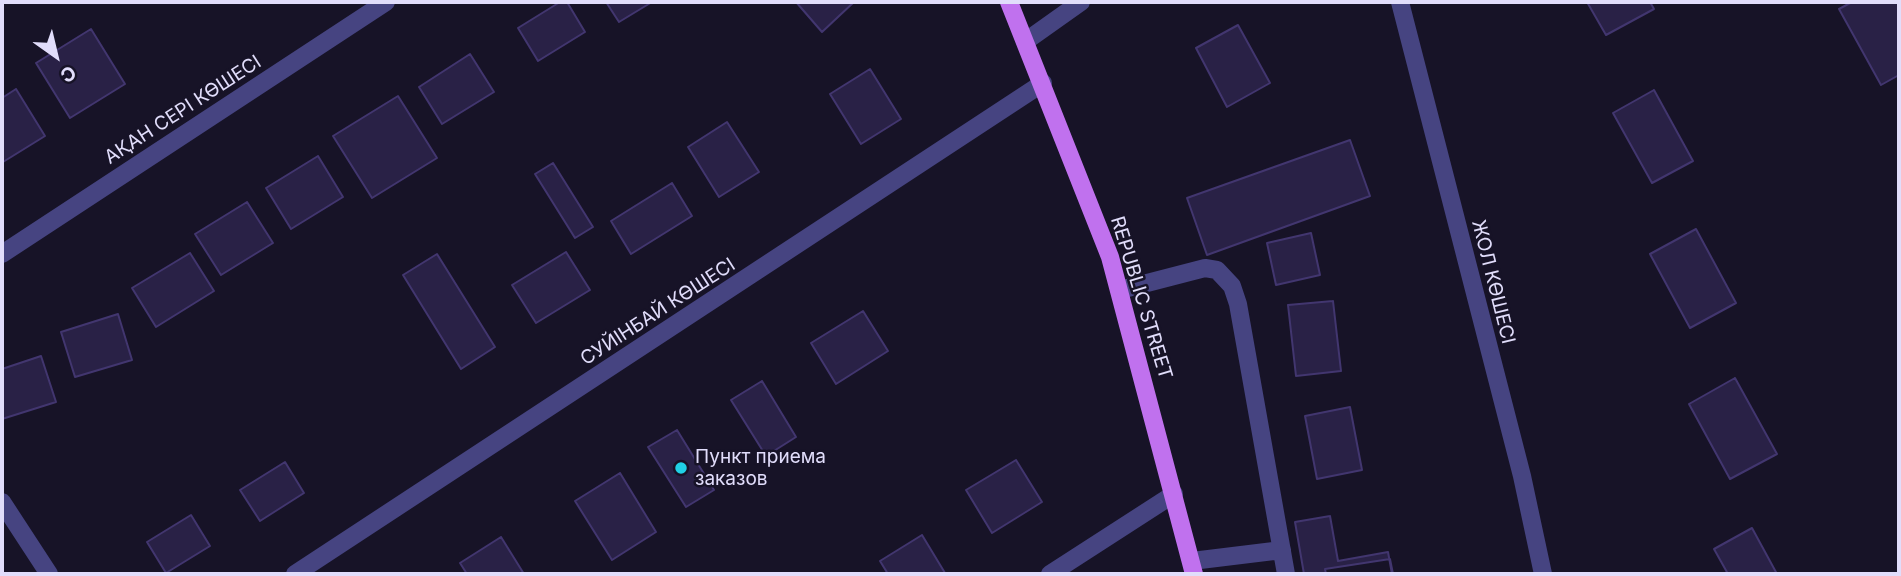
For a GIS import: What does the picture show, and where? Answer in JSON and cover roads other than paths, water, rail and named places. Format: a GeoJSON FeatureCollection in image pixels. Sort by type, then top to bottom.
{"type":"FeatureCollection","features":[{"type":"Feature","properties":{"kind":"main road","name":"REPUBLIC STREET"},"geometry":{"type":"LineString","coordinates":[[1009,2],[1110,257],[1193,567]]}},
{"type":"Feature","properties":{"kind":"street","name":"АҚАН СЕРІ КӨШЕСІ"},"geometry":{"type":"LineString","coordinates":[[2,254],[386,2]]}},
{"type":"Feature","properties":{"kind":"street"},"geometry":{"type":"LineString","coordinates":[[1026,41],[1081,2]]}},
{"type":"Feature","properties":{"kind":"street","name":"ЖОЛ КӨШЕСІ"},"geometry":{"type":"LineString","coordinates":[[1400,2],[1522,476],[1543,574]]}},
{"type":"Feature","properties":{"kind":"street","name":"СУЙІНБАЙ КӨШЕСІ"},"geometry":{"type":"LineString","coordinates":[[295,574],[1043,83]]}},
{"type":"Feature","properties":{"kind":"street"},"geometry":{"type":"LineString","coordinates":[[1120,290],[1205,268],[1217,270],[1232,286],[1238,304],[1286,574]]}},
{"type":"Feature","properties":{"kind":"street"},"geometry":{"type":"LineString","coordinates":[[1050,574],[1174,494]]}},
{"type":"Feature","properties":{"kind":"street"},"geometry":{"type":"LineString","coordinates":[[2,502],[49,574]]}},
{"type":"Feature","properties":{"kind":"street"},"geometry":{"type":"LineString","coordinates":[[1193,567],[1282,550]]}},
{"type":"Feature","properties":{"kind":"place","name":"Пункт приема заказов"},"geometry":{"type":"Point","coordinates":[681,468]}}]}
